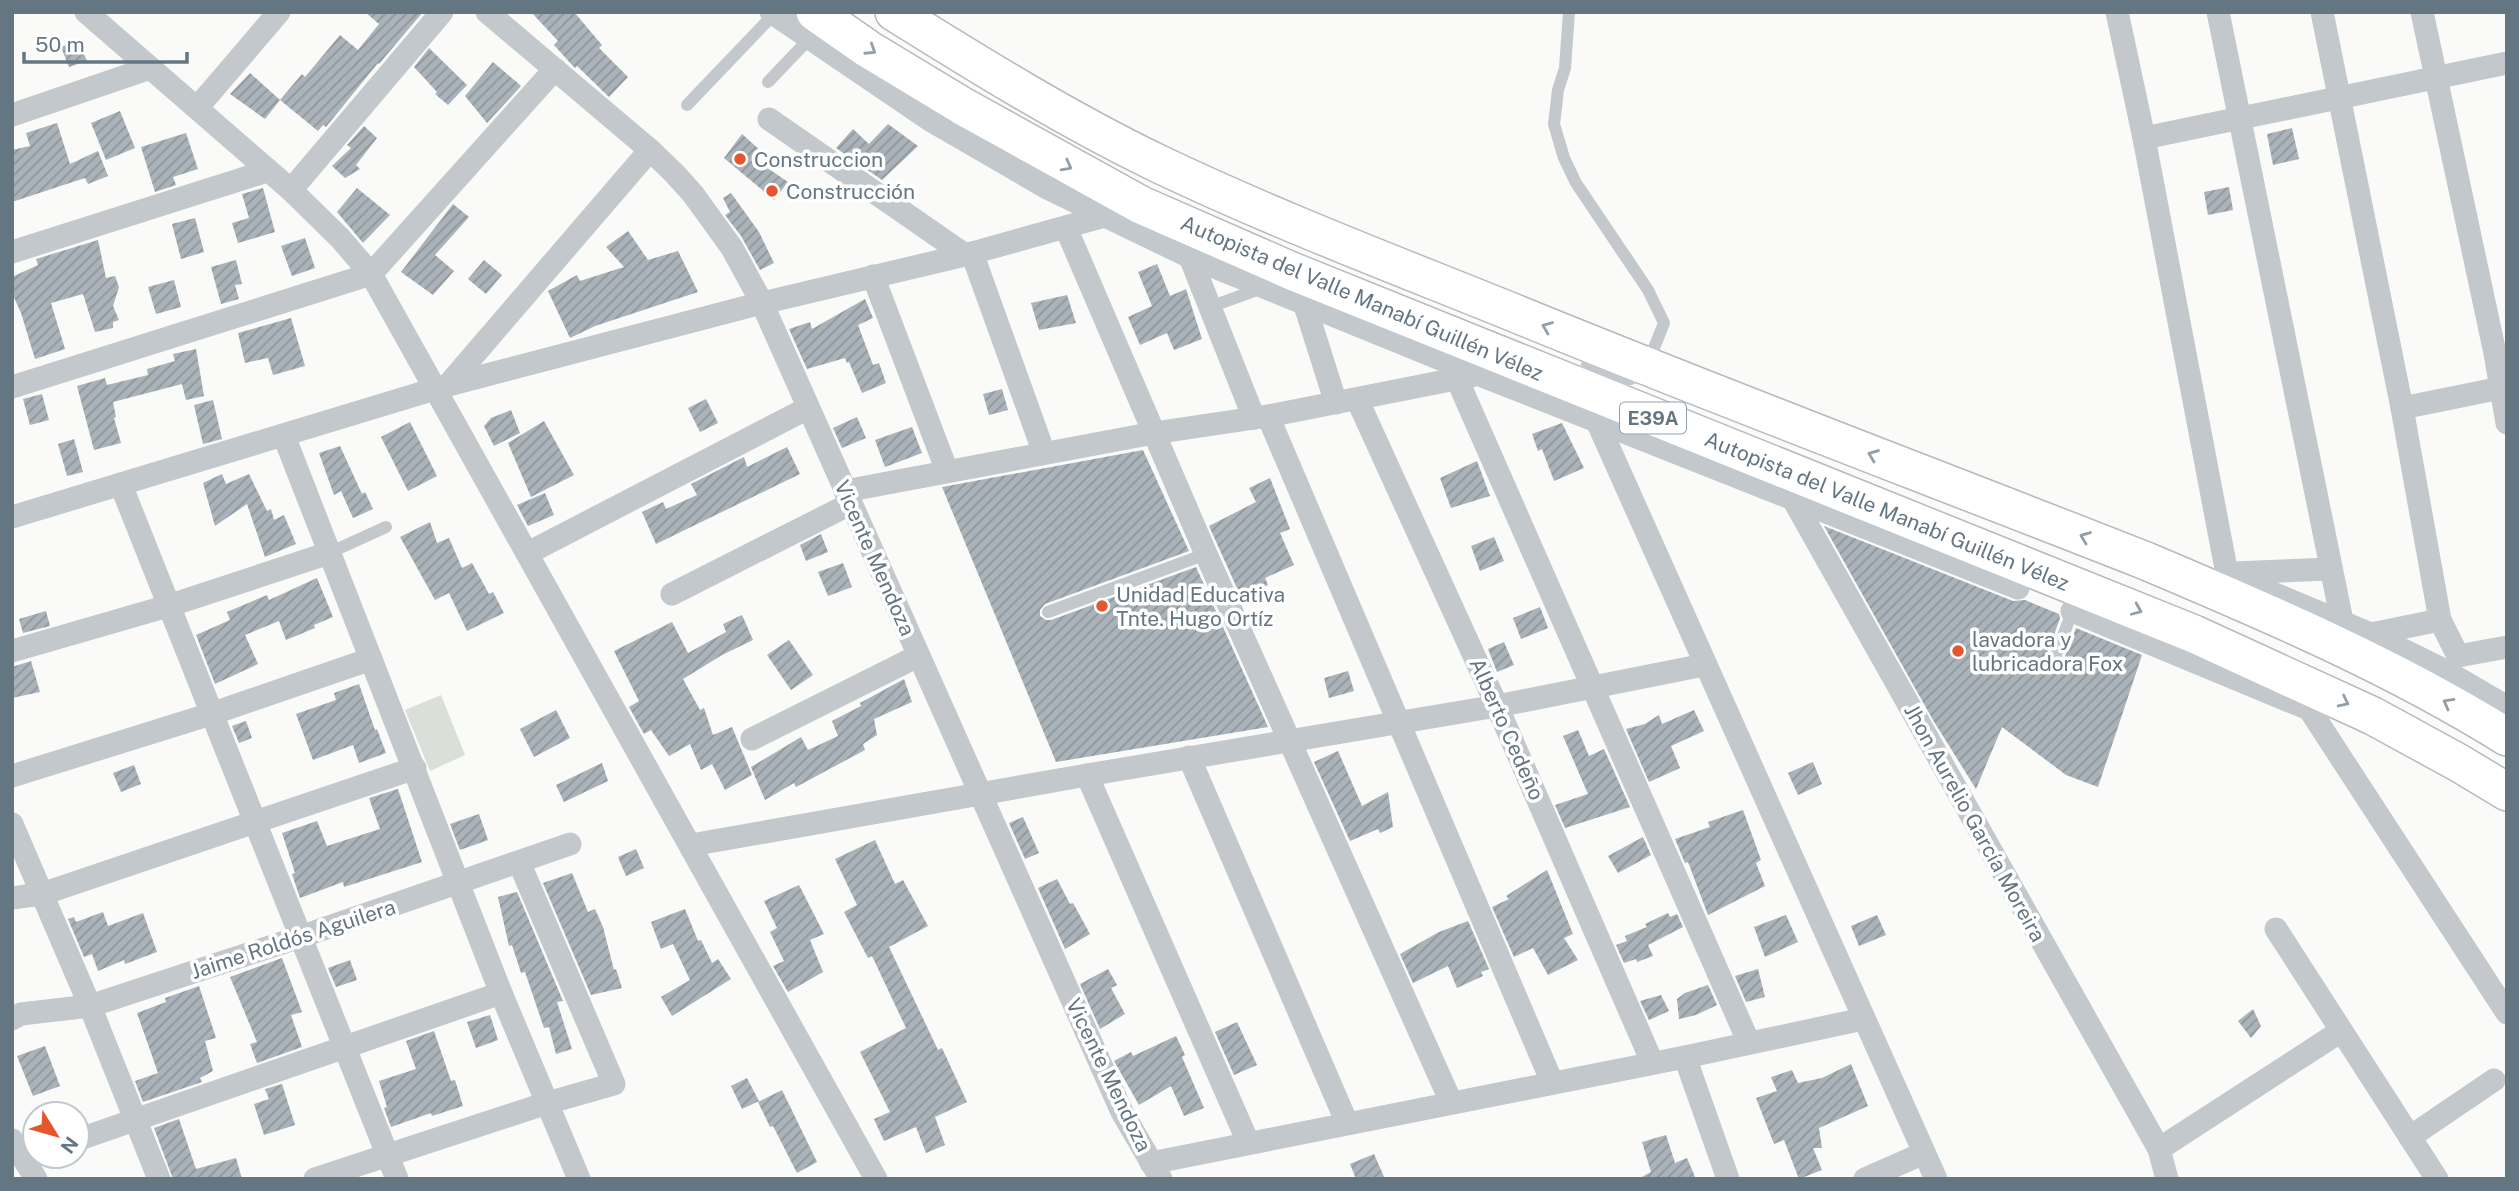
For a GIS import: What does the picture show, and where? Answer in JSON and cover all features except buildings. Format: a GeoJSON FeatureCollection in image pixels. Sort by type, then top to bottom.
{"type":"FeatureCollection","features":[{"type":"Feature","properties":{"kind":"main road","name":"Autopista del Valle Manabí Guillén Vélez"},"geometry":{"type":"LineString","coordinates":[[894,12],[1032,96],[1154,162],[1240,201],[1647,367],[2147,561],[2223,582],[2338,633],[2421,688],[2507,737]]}},
{"type":"Feature","properties":{"kind":"main road","name":"Autopista del Valle Manabí Guillén Vélez"},"geometry":{"type":"LineString","coordinates":[[821,17],[911,76],[1010,135],[1287,288],[1590,405],[2077,599],[2286,674],[2373,716],[2507,792]]}},
{"type":"Feature","properties":{"kind":"street"},"geometry":{"type":"LineString","coordinates":[[197,108],[279,12]]}},
{"type":"Feature","properties":{"kind":"street"},"geometry":{"type":"LineString","coordinates":[[291,190],[442,12]]}},
{"type":"Feature","properties":{"kind":"street","name":"Vicente Mendoza"},"geometry":{"type":"LineString","coordinates":[[487,12],[650,150],[693,194],[732,248],[762,303],[1122,1112],[1156,1171]]}},
{"type":"Feature","properties":{"kind":"street"},"geometry":{"type":"LineString","coordinates":[[2117,12],[2144,138],[2223,582],[2331,569]]}},
{"type":"Feature","properties":{"kind":"street"},"geometry":{"type":"LineString","coordinates":[[2218,12],[2331,569],[2338,633],[2371,634],[2440,620]]}},
{"type":"Feature","properties":{"kind":"street"},"geometry":{"type":"LineString","coordinates":[[2322,12],[2402,408],[2440,620],[2458,656],[2507,647]]}},
{"type":"Feature","properties":{"kind":"street"},"geometry":{"type":"LineString","coordinates":[[2422,12],[2434,77],[2501,352],[2501,388],[2507,423]]}},
{"type":"Feature","properties":{"kind":"street"},"geometry":{"type":"LineString","coordinates":[[774,13],[930,120],[1049,189],[1190,257],[1287,288],[1462,372],[1590,405],[1647,367]]}},
{"type":"Feature","properties":{"kind":"street"},"geometry":{"type":"LineString","coordinates":[[101,17],[150,68],[291,190],[340,237],[371,274],[442,387],[528,553],[876,1179]]}},
{"type":"Feature","properties":{"kind":"street"},"geometry":{"type":"LineString","coordinates":[[2144,138],[2507,63]]}},
{"type":"Feature","properties":{"kind":"street"},"geometry":{"type":"LineString","coordinates":[[12,116],[150,68]]}},
{"type":"Feature","properties":{"kind":"street"},"geometry":{"type":"LineString","coordinates":[[12,387],[371,274],[555,69]]}},
{"type":"Feature","properties":{"kind":"street"},"geometry":{"type":"LineString","coordinates":[[769,119],[968,254],[1044,453]]}},
{"type":"Feature","properties":{"kind":"street"},"geometry":{"type":"LineString","coordinates":[[442,387],[650,150]]}},
{"type":"Feature","properties":{"kind":"street"},"geometry":{"type":"LineString","coordinates":[[12,252],[267,171]]}},
{"type":"Feature","properties":{"kind":"street"},"geometry":{"type":"LineString","coordinates":[[12,517],[442,387],[762,303],[968,254],[1141,205]]}},
{"type":"Feature","properties":{"kind":"street"},"geometry":{"type":"LineString","coordinates":[[1066,228],[1206,554],[1451,1102]]}},
{"type":"Feature","properties":{"kind":"street"},"geometry":{"type":"LineString","coordinates":[[1190,257],[1449,838],[1552,1082]]}},
{"type":"Feature","properties":{"kind":"street"},"geometry":{"type":"LineString","coordinates":[[873,276],[947,471]]}},
{"type":"Feature","properties":{"kind":"street","name":"Alberto Cedeño"},"geometry":{"type":"LineString","coordinates":[[1287,288],[1347,401],[1497,706],[1652,1062]]}},
{"type":"Feature","properties":{"kind":"street"},"geometry":{"type":"LineString","coordinates":[[1600,348],[1590,405],[1936,1179]]}},
{"type":"Feature","properties":{"kind":"street"},"geometry":{"type":"LineString","coordinates":[[672,594],[847,498],[947,471],[1347,401],[1462,372]]}},
{"type":"Feature","properties":{"kind":"street"},"geometry":{"type":"LineString","coordinates":[[1462,372],[1594,687],[1749,1043]]}},
{"type":"Feature","properties":{"kind":"street"},"geometry":{"type":"LineString","coordinates":[[2402,408],[2501,388]]}},
{"type":"Feature","properties":{"kind":"street"},"geometry":{"type":"LineString","coordinates":[[528,553],[808,408]]}},
{"type":"Feature","properties":{"kind":"street"},"geometry":{"type":"LineString","coordinates":[[284,436],[501,993],[579,1179]]}},
{"type":"Feature","properties":{"kind":"street"},"geometry":{"type":"LineString","coordinates":[[1785,483],[2018,587]]}},
{"type":"Feature","properties":{"kind":"street","name":"Jhon Aurelio García Moreira"},"geometry":{"type":"LineString","coordinates":[[1785,483],[2159,1149],[2167,1179]]}},
{"type":"Feature","properties":{"kind":"street"},"geometry":{"type":"LineString","coordinates":[[121,485],[397,1179]]}},
{"type":"Feature","properties":{"kind":"street"},"geometry":{"type":"LineString","coordinates":[[12,651],[168,606],[329,553]]}},
{"type":"Feature","properties":{"kind":"street"},"geometry":{"type":"LineString","coordinates":[[2077,599],[2311,710]]}},
{"type":"Feature","properties":{"kind":"street"},"geometry":{"type":"LineString","coordinates":[[2371,634],[2507,707]]}},
{"type":"Feature","properties":{"kind":"street"},"geometry":{"type":"LineString","coordinates":[[752,739],[918,656]]}},
{"type":"Feature","properties":{"kind":"street"},"geometry":{"type":"LineString","coordinates":[[12,776],[371,659]]}},
{"type":"Feature","properties":{"kind":"street"},"geometry":{"type":"LineString","coordinates":[[691,845],[1497,706],[1704,665]]}},
{"type":"Feature","properties":{"kind":"street"},"geometry":{"type":"LineString","coordinates":[[2286,674],[2507,1013]]}},
{"type":"Feature","properties":{"kind":"street"},"geometry":{"type":"LineString","coordinates":[[1189,757],[1347,1123]]}},
{"type":"Feature","properties":{"kind":"street"},"geometry":{"type":"LineString","coordinates":[[12,898],[42,894],[415,768]]}},
{"type":"Feature","properties":{"kind":"street"},"geometry":{"type":"LineString","coordinates":[[1087,775],[1248,1142]]}},
{"type":"Feature","properties":{"kind":"street"},"geometry":{"type":"LineString","coordinates":[[12,824],[90,1006],[159,1179]]}},
{"type":"Feature","properties":{"kind":"street","name":"Jaime Roldós Aguilera"},"geometry":{"type":"LineString","coordinates":[[12,1019],[21,1014],[90,1006],[570,844]]}},
{"type":"Feature","properties":{"kind":"street"},"geometry":{"type":"LineString","coordinates":[[315,1179],[547,1103],[614,1084],[519,862]]}},
{"type":"Feature","properties":{"kind":"street"},"geometry":{"type":"LineString","coordinates":[[2276,929],[2437,1179]]}},
{"type":"Feature","properties":{"kind":"street"},"geometry":{"type":"LineString","coordinates":[[91,1135],[501,993]]}},
{"type":"Feature","properties":{"kind":"street"},"geometry":{"type":"LineString","coordinates":[[1156,1171],[1248,1142],[1685,1057],[1863,1019]]}},
{"type":"Feature","properties":{"kind":"street"},"geometry":{"type":"LineString","coordinates":[[2159,1149],[2342,1031]]}},
{"type":"Feature","properties":{"kind":"street"},"geometry":{"type":"LineString","coordinates":[[1685,1057],[1728,1179]]}},
{"type":"Feature","properties":{"kind":"street"},"geometry":{"type":"LineString","coordinates":[[2410,1137],[2494,1080]]}},
{"type":"Feature","properties":{"kind":"street"},"geometry":{"type":"LineString","coordinates":[[1865,1179],[1924,1153]]}},
{"type":"Feature","properties":{"kind":"lane"},"geometry":{"type":"LineString","coordinates":[[1569,12],[1565,68],[1558,90],[1554,124],[1563,158],[1576,183],[1648,290],[1664,323],[1647,367]]}},
{"type":"Feature","properties":{"kind":"lane"},"geometry":{"type":"LineString","coordinates":[[687,106],[774,13]]}},
{"type":"Feature","properties":{"kind":"lane"},"geometry":{"type":"LineString","coordinates":[[768,82],[821,17]]}},
{"type":"Feature","properties":{"kind":"lane"},"geometry":{"type":"LineString","coordinates":[[1210,307],[1287,288]]}},
{"type":"Feature","properties":{"kind":"lane"},"geometry":{"type":"LineString","coordinates":[[329,553],[386,527]]}},
{"type":"Feature","properties":{"kind":"lane"},"geometry":{"type":"LineString","coordinates":[[1048,612],[1206,554]]}},
{"type":"Feature","properties":{"kind":"lane"},"geometry":{"type":"LineString","coordinates":[[2052,665],[2077,599]]}},
{"type":"Feature","properties":{"kind":"shaded area"},"geometry":{"type":"Polygon","coordinates":[[[441,695],[465,755],[430,771],[405,710],[441,695]]]}},
{"type":"Feature","properties":{"kind":"place","name":"Construccion"},"geometry":{"type":"Point","coordinates":[740,159]}},
{"type":"Feature","properties":{"kind":"place","name":"Construcción"},"geometry":{"type":"Point","coordinates":[772,191]}},
{"type":"Feature","properties":{"kind":"place","name":"Unidad Educativa Tnte. Hugo Ortíz"},"geometry":{"type":"Point","coordinates":[1102,606]}},
{"type":"Feature","properties":{"kind":"place","name":"lavadora y lubricadora Fox"},"geometry":{"type":"Point","coordinates":[1958,651]}}]}
